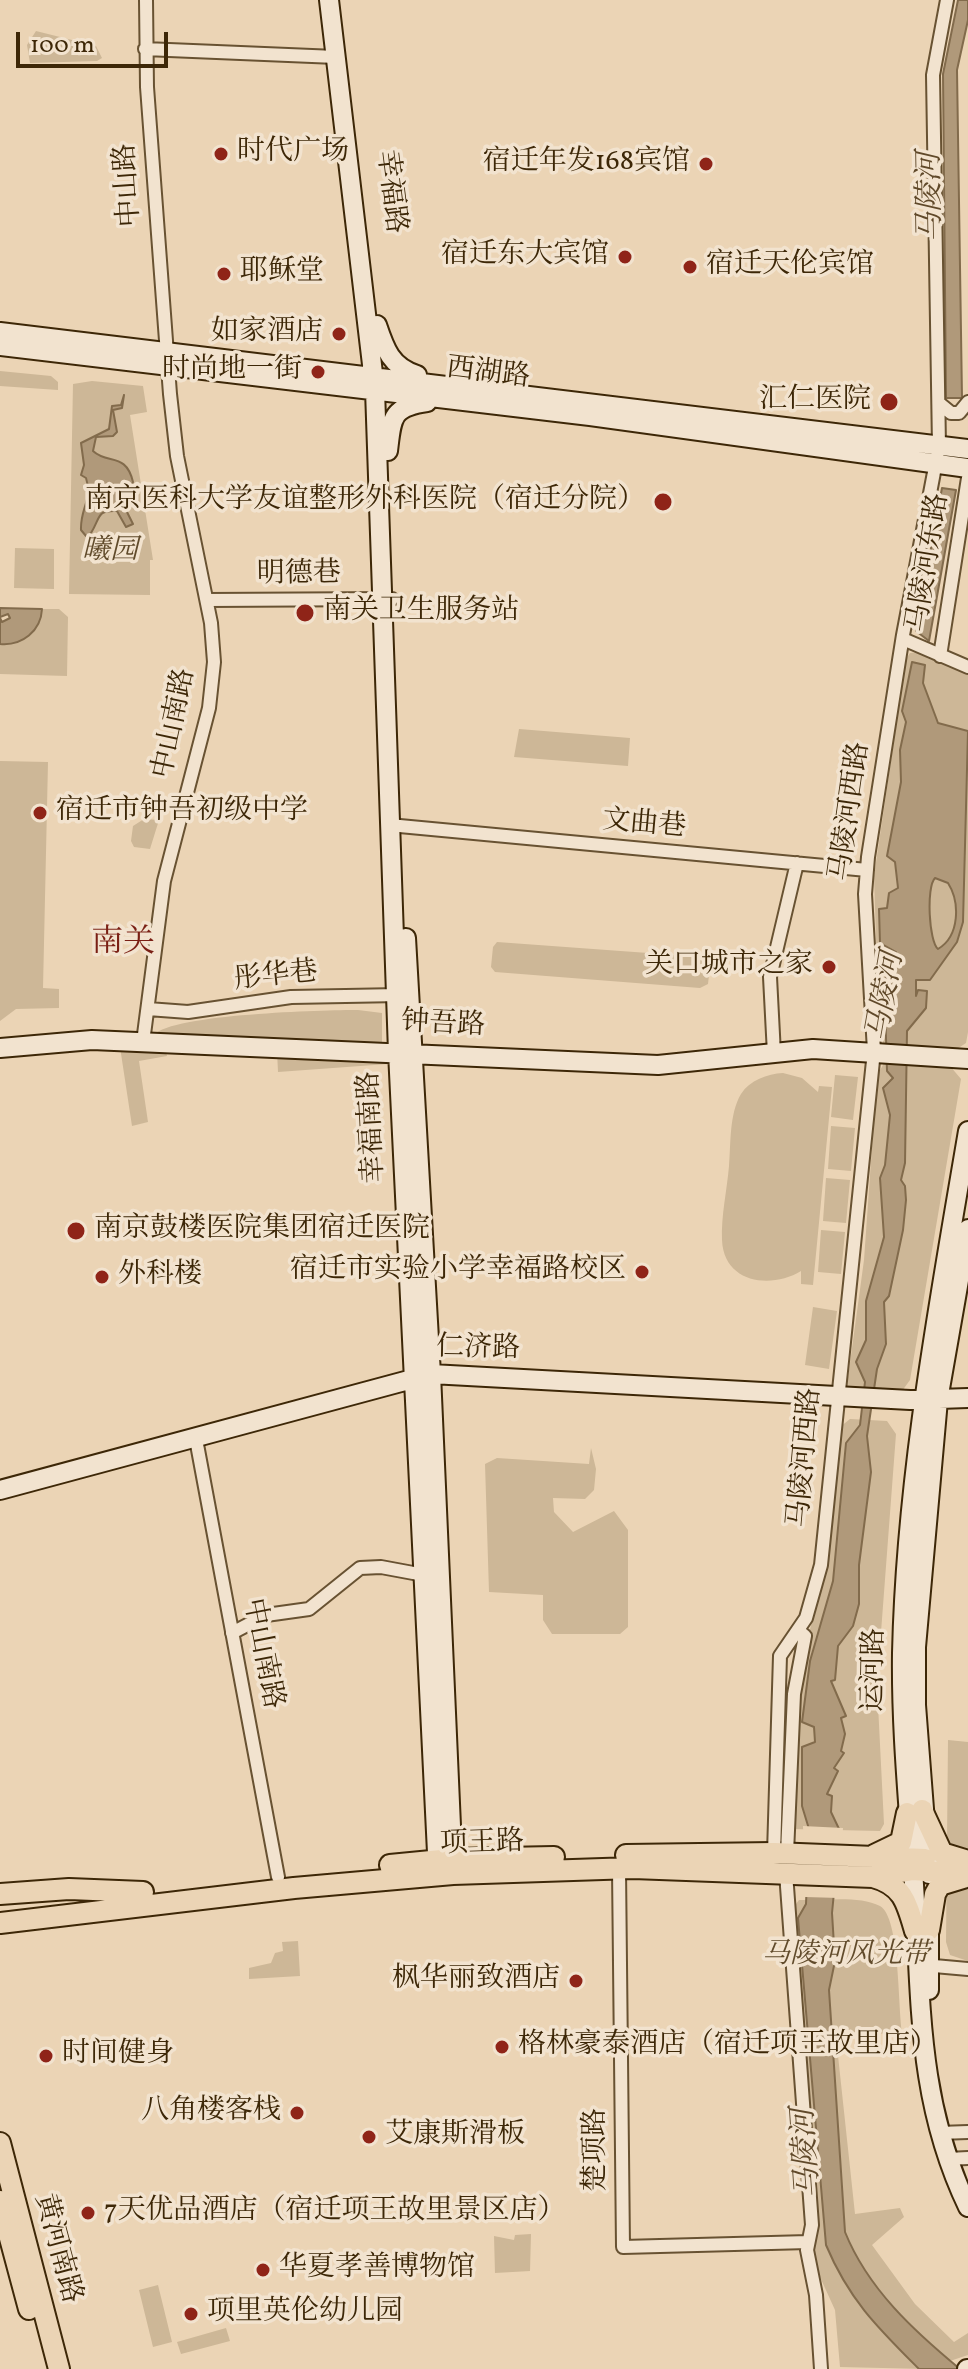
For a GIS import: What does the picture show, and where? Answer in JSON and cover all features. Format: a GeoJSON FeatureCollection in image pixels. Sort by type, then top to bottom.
{"type":"FeatureCollection","features":[{"type":"Feature","properties":{"kind":"main road","name":"幸福路"},"geometry":{"type":"LineString","coordinates":[[329,0],[373,326]]}},
{"type":"Feature","properties":{"kind":"main road","name":"幸福路"},"geometry":{"type":"LineString","coordinates":[[338,0],[379,383]]}},
{"type":"Feature","properties":{"kind":"main road"},"geometry":{"type":"LineString","coordinates":[[373,326],[361,358],[327,378],[364,402],[383,450]]}},
{"type":"Feature","properties":{"kind":"main road"},"geometry":{"type":"LineString","coordinates":[[373,326],[390,358],[401,368],[466,394]]}},
{"type":"Feature","properties":{"kind":"main road","name":"西湖路"},"geometry":{"type":"LineString","coordinates":[[0,332],[167,360]]}},
{"type":"Feature","properties":{"kind":"main road","name":"西湖路"},"geometry":{"type":"LineString","coordinates":[[0,346],[379,383],[938,455],[968,468]]}},
{"type":"Feature","properties":{"kind":"main road","name":"幸福南路"},"geometry":{"type":"LineString","coordinates":[[379,383],[387,599],[402,827],[405,1053],[445,1867]]}},
{"type":"Feature","properties":{"kind":"main road"},"geometry":{"type":"LineString","coordinates":[[383,450],[393,419],[404,406],[466,394]]}},
{"type":"Feature","properties":{"kind":"main road","name":"西湖路"},"geometry":{"type":"LineString","coordinates":[[938,455],[968,449]]}},
{"type":"Feature","properties":{"kind":"main road","name":"钟吾路"},"geometry":{"type":"LineString","coordinates":[[0,1048],[57,1041],[143,1042],[658,1065],[813,1049],[968,1059]]}},
{"type":"Feature","properties":{"kind":"main road","name":"运河路"},"geometry":{"type":"LineString","coordinates":[[968,1131],[930,1400],[916,1647],[915,1811],[921,1865],[927,2083],[943,2132],[958,2158],[968,2186]]}},
{"type":"Feature","properties":{"kind":"main road","name":"运河路"},"geometry":{"type":"LineString","coordinates":[[930,1400],[968,1229]]}},
{"type":"Feature","properties":{"kind":"main road","name":"幸福南路"},"geometry":{"type":"LineString","coordinates":[[422,1376],[424,1575],[445,1867]]}},
{"type":"Feature","properties":{"kind":"main road","name":"仁济路"},"geometry":{"type":"LineString","coordinates":[[0,1490],[422,1376],[930,1400],[968,1398]]}},
{"type":"Feature","properties":{"kind":"main road"},"geometry":{"type":"LineString","coordinates":[[915,1811],[942,1853],[968,1862]]}},
{"type":"Feature","properties":{"kind":"main road"},"geometry":{"type":"LineString","coordinates":[[915,1811],[901,1842],[870,1868],[901,1892],[922,1930]]}},
{"type":"Feature","properties":{"kind":"main road","name":"项王路"},"geometry":{"type":"LineString","coordinates":[[0,1923],[445,1867],[619,1869],[782,1860]]}},
{"type":"Feature","properties":{"kind":"main road","name":"项王路"},"geometry":{"type":"LineString","coordinates":[[0,1894],[69,1889],[126,1894],[278,1877],[445,1867],[782,1860],[870,1868],[968,1862]]}},
{"type":"Feature","properties":{"kind":"main road","name":"项王路"},"geometry":{"type":"LineString","coordinates":[[921,1865],[968,1876]]}},
{"type":"Feature","properties":{"kind":"main road"},"geometry":{"type":"LineString","coordinates":[[922,1930],[940,1885],[968,1876]]}},
{"type":"Feature","properties":{"kind":"main road","name":"黄河南路"},"geometry":{"type":"LineString","coordinates":[[0,2143],[59,2369]]}},
{"type":"Feature","properties":{"kind":"main road","name":"运河路"},"geometry":{"type":"LineString","coordinates":[[958,2158],[968,2207]]}},
{"type":"Feature","properties":{"kind":"main road","name":"黄河南路"},"geometry":{"type":"LineString","coordinates":[[0,2201],[45,2369]]}},
{"type":"Feature","properties":{"kind":"street","name":"中山路"},"geometry":{"type":"LineString","coordinates":[[146,0],[145,49],[167,360]]}},
{"type":"Feature","properties":{"kind":"street","name":"马陵河西路"},"geometry":{"type":"LineString","coordinates":[[821,2369],[808,2242],[812,2225],[782,1860],[780,1656],[810,1607],[821,1565],[836,1396],[878,1052],[867,946],[867,870],[903,639],[938,455],[940,404],[933,75],[947,0]]}},
{"type":"Feature","properties":{"kind":"street"},"geometry":{"type":"LineString","coordinates":[[145,49],[336,57]]}},
{"type":"Feature","properties":{"kind":"street","name":"中山南路"},"geometry":{"type":"LineString","coordinates":[[143,1042],[164,881],[212,692],[214,662],[207,600],[177,456],[167,360]]}},
{"type":"Feature","properties":{"kind":"street"},"geometry":{"type":"LineString","coordinates":[[940,404],[951,413],[959,413],[968,402]]}},
{"type":"Feature","properties":{"kind":"street","name":"马陵河东路"},"geometry":{"type":"LineString","coordinates":[[940,656],[968,478]]}},
{"type":"Feature","properties":{"kind":"street","name":"明德巷"},"geometry":{"type":"LineString","coordinates":[[207,600],[387,599]]}},
{"type":"Feature","properties":{"kind":"street"},"geometry":{"type":"LineString","coordinates":[[903,639],[968,667]]}},
{"type":"Feature","properties":{"kind":"street","name":"文曲巷"},"geometry":{"type":"LineString","coordinates":[[402,827],[867,870]]}},
{"type":"Feature","properties":{"kind":"street"},"geometry":{"type":"LineString","coordinates":[[774,1054],[770,977],[797,863]]}},
{"type":"Feature","properties":{"kind":"street","name":"彤华巷"},"geometry":{"type":"LineString","coordinates":[[148,1009],[202,1011],[291,997],[403,995]]}},
{"type":"Feature","properties":{"kind":"street","name":"中山南路"},"geometry":{"type":"LineString","coordinates":[[196,1439],[278,1877]]}},
{"type":"Feature","properties":{"kind":"street"},"geometry":{"type":"LineString","coordinates":[[232,1633],[266,1615],[309,1609],[360,1568],[381,1567],[424,1575]]}},
{"type":"Feature","properties":{"kind":"street","name":"马陵河西路"},"geometry":{"type":"LineString","coordinates":[[782,1860],[794,1694],[805,1636],[798,1630]]}},
{"type":"Feature","properties":{"kind":"street","name":"楚项路"},"geometry":{"type":"LineString","coordinates":[[619,1869],[623,2247],[808,2242]]}},
{"type":"Feature","properties":{"kind":"street"},"geometry":{"type":"LineString","coordinates":[[922,1965],[968,1969]]}},
{"type":"Feature","properties":{"kind":"street"},"geometry":{"type":"LineString","coordinates":[[943,2132],[968,2132]]}},
{"type":"Feature","properties":{"kind":"green space"},"geometry":{"type":"Polygon","coordinates":[[[36,31],[96,46],[102,58],[97,61],[30,63],[27,45],[36,31]]]}},
{"type":"Feature","properties":{"kind":"green space"},"geometry":{"type":"Polygon","coordinates":[[[0,371],[51,376],[58,382],[58,390],[0,386],[0,371]]]}},
{"type":"Feature","properties":{"kind":"green space","name":"曦园"},"geometry":{"type":"Polygon","coordinates":[[[92,381],[143,386],[147,412],[130,415],[153,560],[150,560],[150,595],[69,594],[73,384],[92,381]]]}},
{"type":"Feature","properties":{"kind":"green space"},"geometry":{"type":"Polygon","coordinates":[[[15,548],[54,549],[54,589],[14,588],[15,548]]]}},
{"type":"Feature","properties":{"kind":"green space"},"geometry":{"type":"Polygon","coordinates":[[[42,609],[59,609],[68,617],[67,676],[0,674],[0,644],[36,628],[42,609]]]}},
{"type":"Feature","properties":{"kind":"green space"},"geometry":{"type":"Polygon","coordinates":[[[919,652],[968,673],[968,1032],[966,1043],[954,1051],[891,1047],[884,1045],[879,1034],[874,876],[906,659],[910,653],[919,652]]]}},
{"type":"Feature","properties":{"kind":"green space"},"geometry":{"type":"Polygon","coordinates":[[[519,729],[630,738],[628,766],[514,757],[519,729]]]}},
{"type":"Feature","properties":{"kind":"green space"},"geometry":{"type":"Polygon","coordinates":[[[0,761],[48,762],[43,988],[59,989],[59,1008],[16,1009],[0,1021],[0,761]]]}},
{"type":"Feature","properties":{"kind":"green space"},"geometry":{"type":"Polygon","coordinates":[[[144,819],[159,820],[150,849],[134,847],[131,841],[133,826],[144,819]]]}},
{"type":"Feature","properties":{"kind":"green space"},"geometry":{"type":"Polygon","coordinates":[[[497,942],[703,957],[710,966],[708,984],[700,988],[495,972],[491,967],[493,947],[497,942]]]}},
{"type":"Feature","properties":{"kind":"green space"},"geometry":{"type":"Polygon","coordinates":[[[358,1010],[382,1013],[382,1043],[154,1035],[189,1022],[217,1018],[358,1010]]]}},
{"type":"Feature","properties":{"kind":"green space"},"geometry":{"type":"Polygon","coordinates":[[[120,1047],[165,1048],[167,1056],[139,1061],[148,1122],[132,1126],[120,1047]]]}},
{"type":"Feature","properties":{"kind":"green space"},"geometry":{"type":"Polygon","coordinates":[[[277,1051],[388,1055],[388,1064],[278,1072],[277,1051]]]}},
{"type":"Feature","properties":{"kind":"green space"},"geometry":{"type":"Polygon","coordinates":[[[885,1061],[950,1066],[961,1079],[910,1380],[902,1391],[849,1389],[847,1385],[864,1260],[877,1076],[885,1061]]]}},
{"type":"Feature","properties":{"kind":"green space"},"geometry":{"type":"Polygon","coordinates":[[[783,1073],[802,1078],[818,1092],[819,1086],[832,1087],[813,1285],[801,1284],[801,1271],[789,1277],[764,1281],[740,1274],[725,1255],[722,1240],[731,1129],[737,1102],[754,1081],[783,1073]]]}},
{"type":"Feature","properties":{"kind":"green space"},"geometry":{"type":"Polygon","coordinates":[[[835,1075],[858,1077],[853,1120],[831,1117],[835,1075]]]}},
{"type":"Feature","properties":{"kind":"green space"},"geometry":{"type":"Polygon","coordinates":[[[831,1126],[855,1128],[851,1171],[828,1169],[831,1126]]]}},
{"type":"Feature","properties":{"kind":"green space"},"geometry":{"type":"Polygon","coordinates":[[[826,1178],[850,1180],[846,1223],[823,1221],[826,1178]]]}},
{"type":"Feature","properties":{"kind":"green space"},"geometry":{"type":"Polygon","coordinates":[[[821,1230],[845,1232],[841,1274],[818,1272],[821,1230]]]}},
{"type":"Feature","properties":{"kind":"green space"},"geometry":{"type":"Polygon","coordinates":[[[813,1307],[837,1311],[829,1369],[805,1365],[813,1307]]]}},
{"type":"Feature","properties":{"kind":"green space"},"geometry":{"type":"Polygon","coordinates":[[[850,1419],[887,1421],[896,1434],[877,1685],[884,1824],[880,1831],[791,1829],[802,1661],[824,1574],[840,1427],[850,1419]]]}},
{"type":"Feature","properties":{"kind":"green space"},"geometry":{"type":"Polygon","coordinates":[[[591,1448],[596,1469],[594,1490],[585,1499],[553,1498],[554,1512],[573,1532],[614,1511],[628,1530],[628,1627],[620,1634],[552,1634],[543,1620],[543,1595],[489,1592],[485,1464],[497,1458],[589,1464],[591,1448]]]}},
{"type":"Feature","properties":{"kind":"green space"},"geometry":{"type":"Polygon","coordinates":[[[948,1740],[968,1742],[968,1961],[950,1955],[946,1942],[948,1740]]]}},
{"type":"Feature","properties":{"kind":"green space","name":"马陵河风光带"},"geometry":{"type":"Polygon","coordinates":[[[799,1900],[871,1903],[880,1906],[887,1914],[891,1927],[902,2032],[836,2037],[855,2214],[900,2208],[904,2217],[872,2245],[915,2304],[954,2342],[968,2333],[968,2355],[926,2369],[840,2367],[835,2310],[820,2277],[816,2280],[811,2258],[817,2230],[793,1908],[799,1900]]]}},
{"type":"Feature","properties":{"kind":"green space"},"geometry":{"type":"Polygon","coordinates":[[[298,1941],[300,1976],[249,1979],[249,1968],[271,1963],[275,1953],[283,1951],[282,1942],[298,1941]]]}},
{"type":"Feature","properties":{"kind":"green space"},"geometry":{"type":"Polygon","coordinates":[[[531,2234],[530,2271],[495,2273],[494,2236],[514,2240],[515,2235],[531,2234]]]}},
{"type":"Feature","properties":{"kind":"green space"},"geometry":{"type":"Polygon","coordinates":[[[158,2285],[172,2342],[153,2347],[139,2290],[158,2285]]]}},
{"type":"Feature","properties":{"kind":"green space"},"geometry":{"type":"Polygon","coordinates":[[[226,2328],[230,2341],[181,2354],[177,2342],[226,2328]]]}},
{"type":"Feature","properties":{"kind":"shaded area"},"geometry":{"type":"Polygon","coordinates":[[[958,0],[968,0],[968,20],[957,70],[962,398],[946,398],[943,74],[958,0]]]}},
{"type":"Feature","properties":{"kind":"shaded area"},"geometry":{"type":"Polygon","coordinates":[[[124,395],[122,408],[113,410],[117,432],[113,436],[96,437],[93,451],[121,463],[130,473],[133,482],[124,506],[133,524],[126,527],[117,511],[105,512],[86,536],[81,530],[88,486],[86,478],[81,475],[84,465],[81,443],[109,429],[112,406],[121,405],[124,395]]]}},
{"type":"Feature","properties":{"kind":"shaded area"},"geometry":{"type":"Polygon","coordinates":[[[942,488],[956,490],[929,641],[916,631],[942,488]]]}},
{"type":"Feature","properties":{"kind":"shaded area"},"geometry":{"type":"Polygon","coordinates":[[[0,608],[42,609],[38,624],[29,636],[0,644],[0,618],[2,622],[10,618],[8,614],[0,617],[0,608]]]}},
{"type":"Feature","properties":{"kind":"shaded area"},"geometry":{"type":"Polygon","coordinates":[[[912,662],[925,665],[923,683],[938,723],[968,731],[963,922],[957,942],[930,980],[916,980],[916,996],[918,990],[927,991],[926,1008],[907,1031],[905,1163],[901,1180],[905,1186],[906,1200],[903,1230],[889,1296],[884,1302],[886,1344],[877,1369],[867,1436],[871,1472],[859,1565],[859,1604],[853,1626],[838,1646],[835,1680],[831,1681],[846,1716],[841,1718],[845,1734],[841,1751],[844,1753],[834,1768],[838,1771],[827,1794],[832,1796],[831,1812],[840,1831],[832,1913],[835,1961],[829,1990],[845,2232],[866,2272],[894,2308],[960,2369],[919,2369],[855,2298],[826,2245],[798,1918],[806,1904],[809,1829],[802,1806],[802,1747],[815,1742],[814,1727],[802,1722],[810,1661],[833,1581],[846,1443],[860,1425],[865,1382],[856,1362],[866,1340],[866,1301],[884,1237],[880,1178],[885,1165],[890,1115],[883,1088],[893,1078],[887,1071],[885,1005],[892,1011],[894,1007],[885,973],[896,952],[880,943],[879,909],[887,908],[889,893],[898,888],[895,862],[887,856],[901,782],[900,750],[906,722],[902,711],[912,662]],[[935,878],[930,892],[931,926],[938,949],[951,936],[956,918],[955,900],[948,883],[935,878]]]}},
{"type":"Feature","properties":{"kind":"pier"},"geometry":{"type":"Polygon","coordinates":[[[803,1826],[843,1828],[839,1898],[805,1897],[803,1826]]]}},
{"type":"Feature","properties":{"kind":"place","name":"时代广场"},"geometry":{"type":"Point","coordinates":[221,154]}},
{"type":"Feature","properties":{"kind":"place","name":"宿迁年发168宾馆"},"geometry":{"type":"Point","coordinates":[706,164]}},
{"type":"Feature","properties":{"kind":"place","name":"宿迁东大宾馆"},"geometry":{"type":"Point","coordinates":[625,257]}},
{"type":"Feature","properties":{"kind":"place","name":"宿迁天伦宾馆"},"geometry":{"type":"Point","coordinates":[690,267]}},
{"type":"Feature","properties":{"kind":"place","name":"耶稣堂"},"geometry":{"type":"Point","coordinates":[224,274]}},
{"type":"Feature","properties":{"kind":"place","name":"如家酒店"},"geometry":{"type":"Point","coordinates":[339,334]}},
{"type":"Feature","properties":{"kind":"place","name":"时尚地一街"},"geometry":{"type":"Point","coordinates":[318,372]}},
{"type":"Feature","properties":{"kind":"place","name":"汇仁医院"},"geometry":{"type":"Point","coordinates":[889,402]}},
{"type":"Feature","properties":{"kind":"place","name":"南京医科大学友谊整形外科医院（宿迁分院）"},"geometry":{"type":"Point","coordinates":[663,502]}},
{"type":"Feature","properties":{"kind":"place","name":"南关卫生服务站"},"geometry":{"type":"Point","coordinates":[305,613]}},
{"type":"Feature","properties":{"kind":"place","name":"宿迁市钟吾初级中学"},"geometry":{"type":"Point","coordinates":[40,813]}},
{"type":"Feature","properties":{"kind":"place","name":"关口城市之家"},"geometry":{"type":"Point","coordinates":[829,967]}},
{"type":"Feature","properties":{"kind":"place","name":"南京鼓楼医院集团宿迁医院"},"geometry":{"type":"Point","coordinates":[76,1231]}},
{"type":"Feature","properties":{"kind":"place","name":"宿迁市实验小学幸福路校区"},"geometry":{"type":"Point","coordinates":[642,1272]}},
{"type":"Feature","properties":{"kind":"place","name":"外科楼"},"geometry":{"type":"Point","coordinates":[102,1277]}},
{"type":"Feature","properties":{"kind":"place","name":"枫华丽致酒店"},"geometry":{"type":"Point","coordinates":[576,1981]}},
{"type":"Feature","properties":{"kind":"place","name":"格林豪泰酒店（宿迁项王故里店）"},"geometry":{"type":"Point","coordinates":[502,2047]}},
{"type":"Feature","properties":{"kind":"place","name":"时间健身"},"geometry":{"type":"Point","coordinates":[46,2056]}},
{"type":"Feature","properties":{"kind":"place","name":"八角楼客栈"},"geometry":{"type":"Point","coordinates":[297,2113]}},
{"type":"Feature","properties":{"kind":"place","name":"艾康斯滑板"},"geometry":{"type":"Point","coordinates":[369,2137]}},
{"type":"Feature","properties":{"kind":"place","name":"7天优品酒店（宿迁项王故里景区店）"},"geometry":{"type":"Point","coordinates":[88,2213]}},
{"type":"Feature","properties":{"kind":"place","name":"华夏孝善博物馆"},"geometry":{"type":"Point","coordinates":[263,2270]}},
{"type":"Feature","properties":{"kind":"place","name":"项里英伦幼儿园"},"geometry":{"type":"Point","coordinates":[191,2314]}},
{"type":"Feature","properties":{"kind":"district","name":"南关"},"geometry":{"type":"Point","coordinates":[123,945]}},
{"type":"Feature","properties":{"kind":"water label","name":"马陵河"},"geometry":{"type":"Point","coordinates":[933,197]}},
{"type":"Feature","properties":{"kind":"water label","name":"马陵河"},"geometry":{"type":"Point","coordinates":[888,997]}},
{"type":"Feature","properties":{"kind":"water label","name":"马陵河"},"geometry":{"type":"Point","coordinates":[809,2153]}}]}
